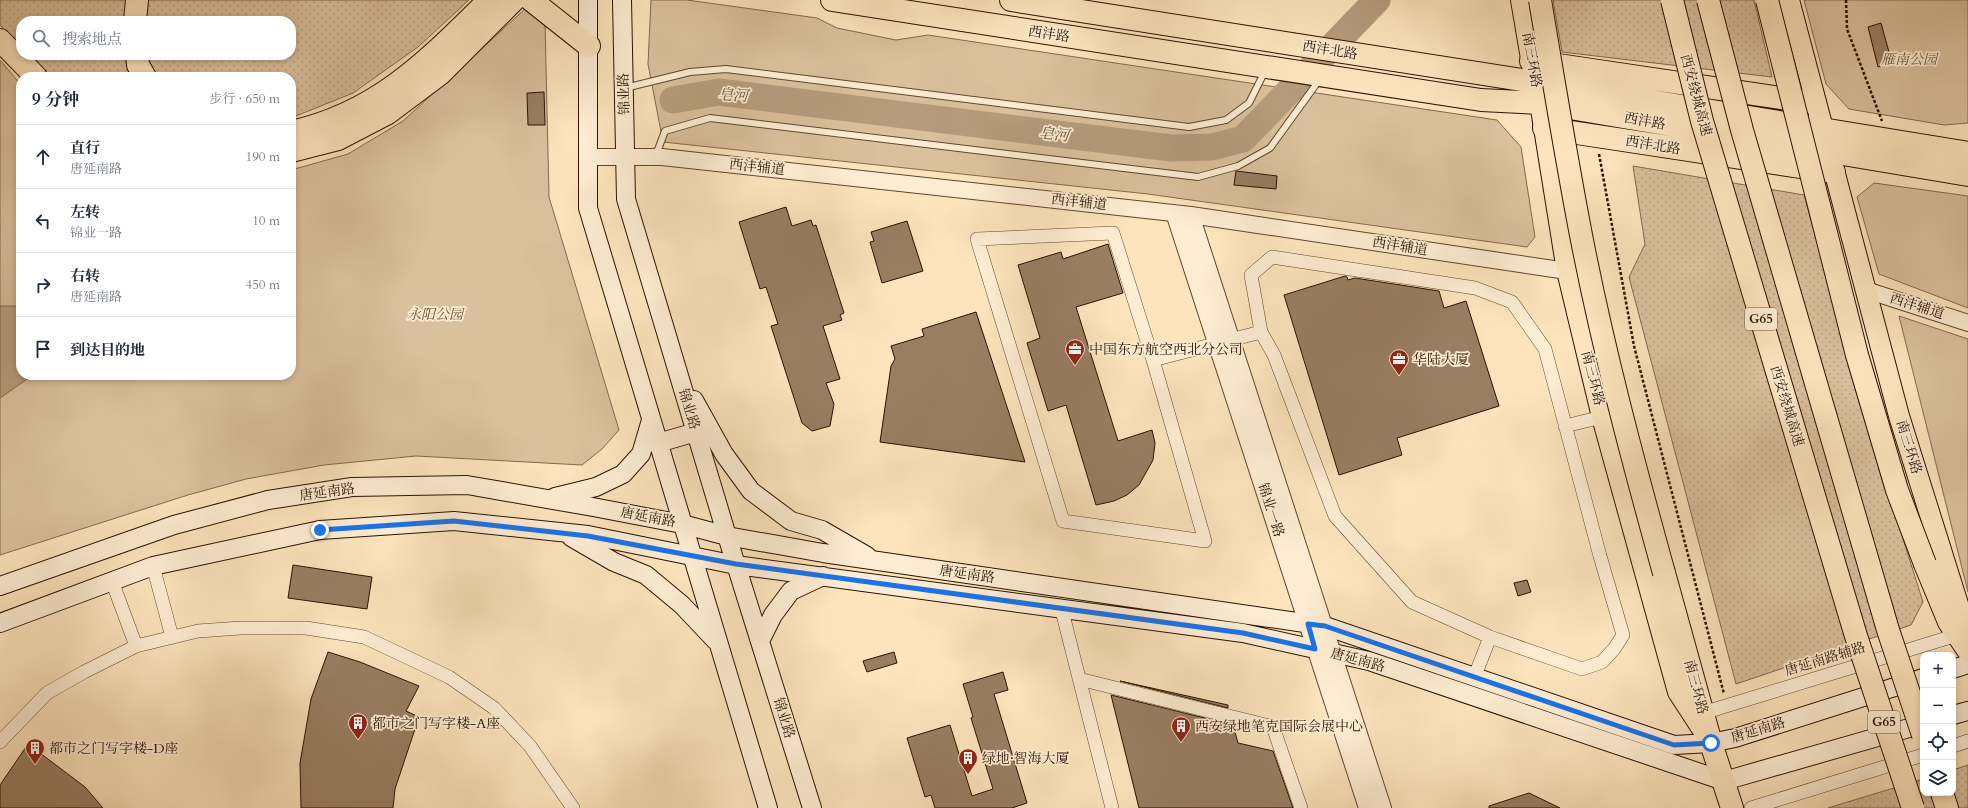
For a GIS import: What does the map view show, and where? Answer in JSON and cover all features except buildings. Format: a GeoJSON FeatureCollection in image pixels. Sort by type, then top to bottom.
{"type":"FeatureCollection","features":[{"type":"Feature","properties":{"kind":"highway"},"geometry":{"type":"LineString","coordinates":[[135,16],[137,0]]}},
{"type":"Feature","properties":{"kind":"highway"},"geometry":{"type":"LineString","coordinates":[[296,130],[353,112],[394,87],[435,66],[489,0]]}},
{"type":"Feature","properties":{"kind":"highway"},"geometry":{"type":"LineString","coordinates":[[296,150],[338,139],[388,113],[435,66],[514,0]]}},
{"type":"Feature","properties":{"kind":"highway"},"geometry":{"type":"LineString","coordinates":[[531,0],[588,46]]}},
{"type":"Feature","properties":{"kind":"highway","name":"西沣路"},"geometry":{"type":"LineString","coordinates":[[832,0],[1267,68]]}},
{"type":"Feature","properties":{"kind":"highway","name":"西沣路"},"geometry":{"type":"LineString","coordinates":[[1011,0],[1293,44]]}},
{"type":"Feature","properties":{"kind":"highway"},"geometry":{"type":"LineString","coordinates":[[1101,0],[1257,39]]}},
{"type":"Feature","properties":{"kind":"highway","name":"南三环路"},"geometry":{"type":"LineString","coordinates":[[1540,0],[1581,235],[1627,439],[1711,743],[1732,808]]}},
{"type":"Feature","properties":{"kind":"highway","name":"西安绕城高速"},"geometry":{"type":"LineString","coordinates":[[1672,0],[1702,121],[1792,424],[1856,636],[1913,808]]}},
{"type":"Feature","properties":{"kind":"highway","name":"G65"},"geometry":{"type":"LineString","coordinates":[[1708,0],[1742,130],[1881,608],[1920,726]]}},
{"type":"Feature","properties":{"kind":"highway","name":"南三环路"},"geometry":{"type":"LineString","coordinates":[[1767,0],[1860,363],[1897,490],[1949,622],[1964,640]]}},
{"type":"Feature","properties":{"kind":"highway"},"geometry":{"type":"LineString","coordinates":[[0,40],[16,56]]}},
{"type":"Feature","properties":{"kind":"highway","name":"西沣北路"},"geometry":{"type":"LineString","coordinates":[[1293,44],[1367,55]]}},
{"type":"Feature","properties":{"kind":"highway","name":"西沣路"},"geometry":{"type":"LineString","coordinates":[[1367,55],[1968,153]]}},
{"type":"Feature","properties":{"kind":"highway"},"geometry":{"type":"LineString","coordinates":[[19,60],[31,72]]}},
{"type":"Feature","properties":{"kind":"highway"},"geometry":{"type":"LineString","coordinates":[[138,60],[138,65],[142,72]]}},
{"type":"Feature","properties":{"kind":"highway"},"geometry":{"type":"LineString","coordinates":[[1531,61],[1815,103]]}},
{"type":"Feature","properties":{"kind":"highway","name":"西沣北路"},"geometry":{"type":"LineString","coordinates":[[1267,68],[1322,76]]}},
{"type":"Feature","properties":{"kind":"highway","name":"西沣路"},"geometry":{"type":"LineString","coordinates":[[1322,76],[1482,100],[1540,103],[1831,162],[1968,174]]}},
{"type":"Feature","properties":{"kind":"highway","name":"西沣北路"},"geometry":{"type":"LineString","coordinates":[[1544,128],[1831,162]]}},
{"type":"Feature","properties":{"kind":"highway"},"geometry":{"type":"LineString","coordinates":[[1943,796],[1948,808]]}},
{"type":"Feature","properties":{"kind":"main road"},"geometry":{"type":"LineString","coordinates":[[588,0],[588,208],[691,556],[768,808]]}},
{"type":"Feature","properties":{"kind":"main road","name":"锦业路"},"geometry":{"type":"LineString","coordinates":[[622,0],[626,199],[727,536],[812,808]]}},
{"type":"Feature","properties":{"kind":"main road","name":"南三环路"},"geometry":{"type":"LineString","coordinates":[[1521,0],[1531,61],[1540,103],[1566,271],[1602,417],[1678,692],[1711,743]]}},
{"type":"Feature","properties":{"kind":"main road","name":"南三环路"},"geometry":{"type":"LineString","coordinates":[[1789,0],[1822,130],[1899,416],[1964,640]]}},
{"type":"Feature","properties":{"kind":"main road"},"geometry":{"type":"LineString","coordinates":[[678,371],[724,454],[751,492],[791,521],[822,530],[875,561]]}},
{"type":"Feature","properties":{"kind":"main road"},"geometry":{"type":"LineString","coordinates":[[548,499],[596,486],[623,474],[641,454],[651,420]]}},
{"type":"Feature","properties":{"kind":"main road"},"geometry":{"type":"LineString","coordinates":[[658,443],[696,432]]}},
{"type":"Feature","properties":{"kind":"main road","name":"唐延南路"},"geometry":{"type":"LineString","coordinates":[[0,586],[174,525],[268,500],[352,487],[466,485],[682,524],[727,536],[875,561],[1316,625],[1674,745],[1711,743],[1735,738],[1920,679]]}},
{"type":"Feature","properties":{"kind":"main road","name":"唐延南路"},"geometry":{"type":"LineString","coordinates":[[0,623],[153,566],[320,530],[454,521],[588,536],[736,564],[1061,607],[1243,633],[1370,661],[1724,781]]}},
{"type":"Feature","properties":{"kind":"main road"},"geometry":{"type":"LineString","coordinates":[[563,533],[614,562],[646,575],[682,605],[718,643]]}},
{"type":"Feature","properties":{"kind":"main road"},"geometry":{"type":"LineString","coordinates":[[760,641],[772,615],[791,591],[823,576]]}},
{"type":"Feature","properties":{"kind":"main road"},"geometry":{"type":"LineString","coordinates":[[1956,668],[1968,664]]}},
{"type":"Feature","properties":{"kind":"main road"},"geometry":{"type":"LineString","coordinates":[[1956,714],[1968,711]]}},
{"type":"Feature","properties":{"kind":"main road"},"geometry":{"type":"LineString","coordinates":[[1724,781],[1920,725]]}},
{"type":"Feature","properties":{"kind":"street","name":"西沣辅道"},"geometry":{"type":"LineString","coordinates":[[588,157],[656,157],[1192,214],[1566,271]]}},
{"type":"Feature","properties":{"kind":"street","name":"锦业一路"},"geometry":{"type":"LineString","coordinates":[[1174,212],[1216,344],[1316,625]]}},
{"type":"Feature","properties":{"kind":"street","name":"锦业一路"},"geometry":{"type":"LineString","coordinates":[[1192,214],[1232,338],[1324,651],[1367,808]]}},
{"type":"Feature","properties":{"kind":"street"},"geometry":{"type":"LineString","coordinates":[[1113,233],[1153,360],[1205,541],[1062,521],[976,238],[1113,233]]}},
{"type":"Feature","properties":{"kind":"street"},"geometry":{"type":"LineString","coordinates":[[1272,257],[1475,288],[1512,302],[1545,349],[1565,426],[1623,635],[1614,649],[1602,662],[1582,669],[1490,637],[1412,602],[1335,516],[1274,355],[1261,332],[1251,275],[1272,257]]}},
{"type":"Feature","properties":{"kind":"street","name":"西沣辅道"},"geometry":{"type":"LineString","coordinates":[[1866,290],[1968,323]]}},
{"type":"Feature","properties":{"kind":"street"},"geometry":{"type":"LineString","coordinates":[[1153,360],[1216,344],[1232,338],[1261,332]]}},
{"type":"Feature","properties":{"kind":"street"},"geometry":{"type":"LineString","coordinates":[[1565,426],[1602,417]]}},
{"type":"Feature","properties":{"kind":"street"},"geometry":{"type":"LineString","coordinates":[[153,566],[172,637]]}},
{"type":"Feature","properties":{"kind":"street"},"geometry":{"type":"LineString","coordinates":[[112,581],[136,646]]}},
{"type":"Feature","properties":{"kind":"street"},"geometry":{"type":"LineString","coordinates":[[1061,607],[1112,808]]}},
{"type":"Feature","properties":{"kind":"street"},"geometry":{"type":"LineString","coordinates":[[0,742],[47,694],[84,672],[136,646],[198,631],[248,628],[306,628],[364,637],[449,677],[494,708],[530,746],[573,808]]}},
{"type":"Feature","properties":{"kind":"street"},"geometry":{"type":"LineString","coordinates":[[1474,678],[1490,637]]}},
{"type":"Feature","properties":{"kind":"street","name":"唐延南路辅路"},"geometry":{"type":"LineString","coordinates":[[1703,713],[1964,640]]}},
{"type":"Feature","properties":{"kind":"street","name":"锦业一路"},"geometry":{"type":"LineString","coordinates":[[1324,651],[1383,808]]}},
{"type":"Feature","properties":{"kind":"street"},"geometry":{"type":"LineString","coordinates":[[1079,679],[1273,727],[1301,808]]}},
{"type":"Feature","properties":{"kind":"street"},"geometry":{"type":"LineString","coordinates":[[1956,745],[1968,741]]}},
{"type":"Feature","properties":{"kind":"street"},"geometry":{"type":"LineString","coordinates":[[1752,808],[1920,756]]}},
{"type":"Feature","properties":{"kind":"lane"},"geometry":{"type":"LineString","coordinates":[[624,88],[690,72],[726,69],[1189,127],[1226,120],[1249,103],[1267,68]]}},
{"type":"Feature","properties":{"kind":"lane"},"geometry":{"type":"LineString","coordinates":[[656,157],[665,131],[710,118],[1198,177],[1238,166],[1270,148],[1322,76]]}},
{"type":"Feature","properties":{"kind":"path"},"geometry":{"type":"LineString","coordinates":[[1846,0],[1848,29],[1889,141]]}},
{"type":"Feature","properties":{"kind":"path"},"geometry":{"type":"LineString","coordinates":[[1592,153],[1600,154],[1634,346],[1727,706]]}},
{"type":"Feature","properties":{"kind":"green space"},"geometry":{"type":"Polygon","coordinates":[[[0,0],[133,0],[129,16],[16,16],[16,43],[0,25],[0,0]]]}},
{"type":"Feature","properties":{"kind":"green space"},"geometry":{"type":"Polygon","coordinates":[[[148,0],[469,0],[418,47],[353,93],[296,116],[296,72],[154,72],[149,60],[296,60],[296,16],[144,16],[148,0]]]}},
{"type":"Feature","properties":{"kind":"green space"},"geometry":{"type":"Polygon","coordinates":[[[651,0],[687,0],[817,18],[837,28],[896,40],[928,35],[1497,120],[1521,147],[1535,237],[1527,247],[1148,194],[663,142],[648,64],[651,0]]]}},
{"type":"Feature","properties":{"kind":"green space"},"geometry":{"type":"Polygon","coordinates":[[[1553,0],[1754,0],[1772,77],[1562,52],[1553,0]]]}},
{"type":"Feature","properties":{"kind":"green space","name":"雁南公园"},"geometry":{"type":"Polygon","coordinates":[[[1804,0],[1968,0],[1968,123],[1944,125],[1849,109],[1826,84],[1804,0]]]}},
{"type":"Feature","properties":{"kind":"green space","name":"永阳公园"},"geometry":{"type":"Polygon","coordinates":[[[526,8],[545,22],[549,197],[619,430],[602,449],[582,465],[416,456],[324,465],[246,479],[188,495],[0,555],[0,60],[16,79],[16,380],[296,380],[296,169],[348,154],[403,121],[526,8]]]}},
{"type":"Feature","properties":{"kind":"green space"},"geometry":{"type":"Polygon","coordinates":[[[31,60],[131,60],[135,72],[41,72],[31,60]]]}},
{"type":"Feature","properties":{"kind":"green space"},"geometry":{"type":"Polygon","coordinates":[[[1633,166],[1804,195],[1872,441],[1923,602],[1911,625],[1736,684],[1629,277],[1645,244],[1633,166]]]}},
{"type":"Feature","properties":{"kind":"green space"},"geometry":{"type":"Polygon","coordinates":[[[1874,183],[1968,196],[1968,308],[1879,274],[1857,197],[1874,183]]]}},
{"type":"Feature","properties":{"kind":"green space"},"geometry":{"type":"Polygon","coordinates":[[[1899,316],[1968,339],[1968,592],[1899,316]]]}},
{"type":"Feature","properties":{"kind":"green space"},"geometry":{"type":"Polygon","coordinates":[[[1968,765],[1968,808],[1828,808],[1920,780],[1920,796],[1956,796],[1956,769],[1968,765]]]}},
{"type":"Feature","properties":{"kind":"shaded area"},"geometry":{"type":"Polygon","coordinates":[[[0,306],[16,306],[16,380],[26,380],[0,398],[0,306]]]}},
{"type":"Feature","properties":{"kind":"waterway","name":"皂河"},"geometry":{"type":"LineString","coordinates":[[673,100],[719,92],[1171,148],[1212,147],[1243,139],[1377,0]]}},
{"type":"Feature","properties":{"kind":"place","name":"中国东方航空西北分公司"},"geometry":{"type":"Point","coordinates":[1075,366]}},
{"type":"Feature","properties":{"kind":"place","name":"华陆大厦"},"geometry":{"type":"Point","coordinates":[1399,376]}},
{"type":"Feature","properties":{"kind":"place","name":"都市之门写字楼-A座"},"geometry":{"type":"Point","coordinates":[358,740]}},
{"type":"Feature","properties":{"kind":"place","name":"西安绿地笔克国际会展中心"},"geometry":{"type":"Point","coordinates":[1181,743]}},
{"type":"Feature","properties":{"kind":"place","name":"都市之门写字楼-D座"},"geometry":{"type":"Point","coordinates":[35,765]}},
{"type":"Feature","properties":{"kind":"place","name":"绿地·智海大厦"},"geometry":{"type":"Point","coordinates":[968,775]}},
{"type":"Feature","properties":{"kind":"route"},"geometry":{"type":"LineString","coordinates":[[320,530],[454,521],[588,536],[736,564],[1061,607],[1243,633],[1315,649],[1308,624],[1325,626],[1674,745],[1711,743]]}}]}
